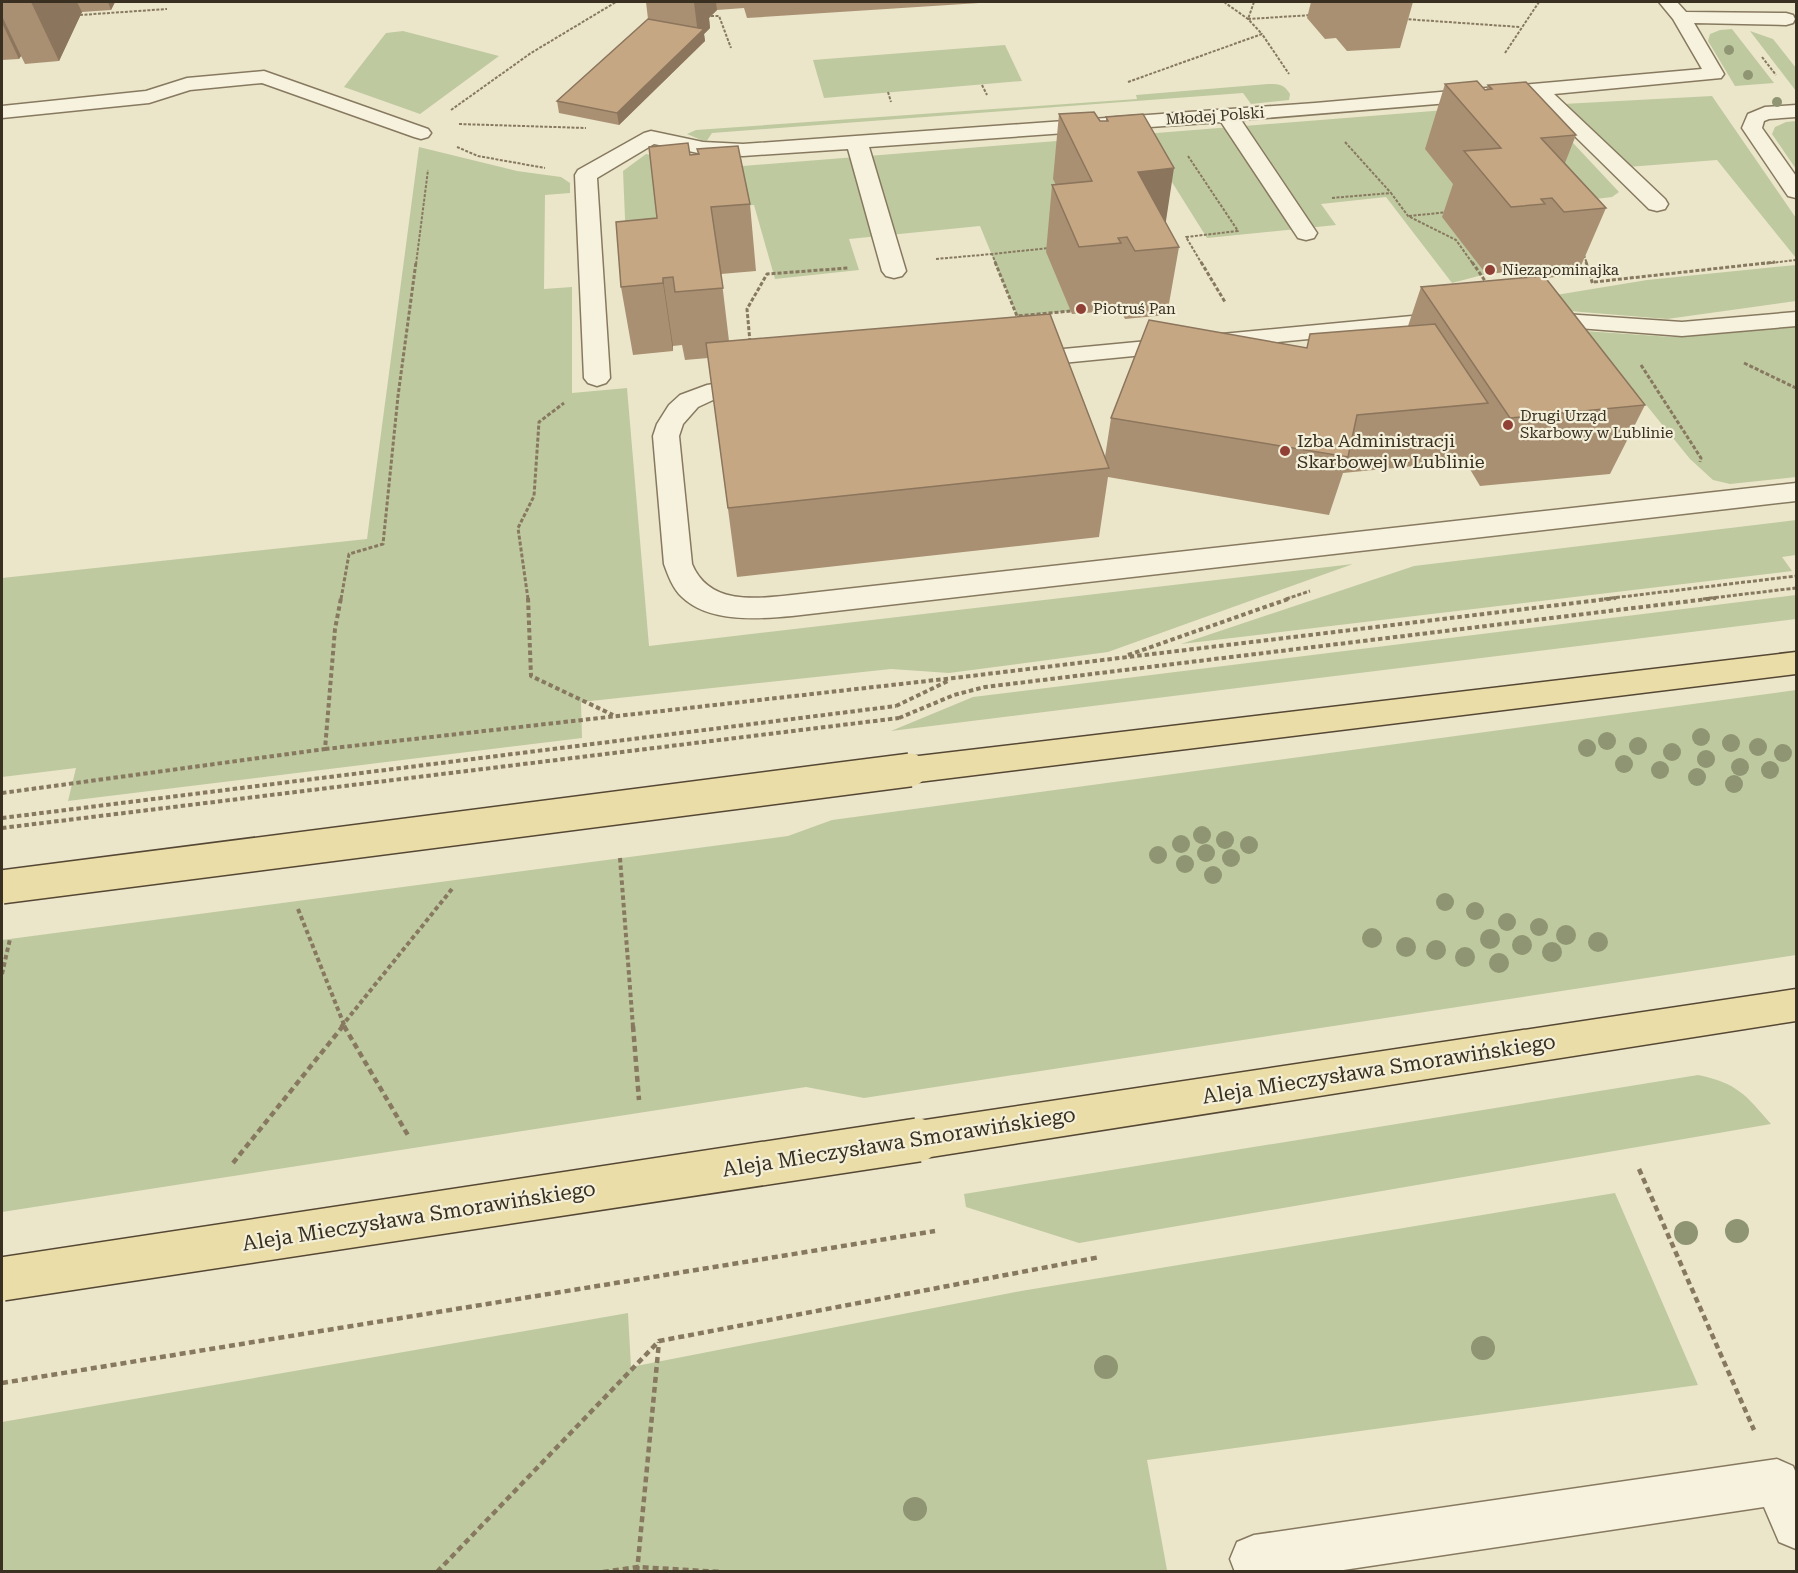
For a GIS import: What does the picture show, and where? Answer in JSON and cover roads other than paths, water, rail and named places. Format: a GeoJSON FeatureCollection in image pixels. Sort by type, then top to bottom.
{"type":"FeatureCollection","features":[{"type":"Feature","properties":{"kind":"main road"},"geometry":{"type":"LineString","coordinates":[[2,887],[910,770],[1797,663]]}},
{"type":"Feature","properties":{"kind":"main road","name":"Aleja Mieczysława Smorawińskiego"},"geometry":{"type":"LineString","coordinates":[[2,1279],[1797,1005]]}},
{"type":"Feature","properties":{"kind":"street"},"geometry":{"type":"LineString","coordinates":[[1770,2],[1791,25]]}},
{"type":"Feature","properties":{"kind":"street","name":"Młodej Polski"},"geometry":{"type":"LineString","coordinates":[[1675,9],[1791,25]]}},
{"type":"Feature","properties":{"kind":"street","name":"Młodej Polski"},"geometry":{"type":"LineString","coordinates":[[597,378],[586,175],[651,137],[704,148],[743,150],[1540,91],[1714,75],[1675,9]]}},
{"type":"Feature","properties":{"kind":"street"},"geometry":{"type":"LineString","coordinates":[[2,112],[149,97],[187,84],[264,77],[421,134]]}},
{"type":"Feature","properties":{"kind":"street"},"geometry":{"type":"LineString","coordinates":[[1540,91],[1657,204]]}},
{"type":"Feature","properties":{"kind":"street"},"geometry":{"type":"LineString","coordinates":[[1797,111],[1765,113],[1755,118],[1752,128],[1797,191]]}},
{"type":"Feature","properties":{"kind":"street"},"geometry":{"type":"LineString","coordinates":[[1227,115],[1305,233]]}},
{"type":"Feature","properties":{"kind":"street"},"geometry":{"type":"LineString","coordinates":[[857,142],[893,267]]}},
{"type":"Feature","properties":{"kind":"street"},"geometry":{"type":"LineString","coordinates":[[995,363],[1477,317]]}},
{"type":"Feature","properties":{"kind":"street"},"geometry":{"type":"LineString","coordinates":[[1512,317],[1682,329],[1797,319]]}},
{"type":"Feature","properties":{"kind":"street"},"geometry":{"type":"LineString","coordinates":[[780,383],[707,393],[689,401],[678,411],[666,436],[678,564],[684,580],[694,591],[709,600],[730,606],[782,607],[1797,492]]}},
{"type":"Feature","properties":{"kind":"street"},"geometry":{"type":"LineString","coordinates":[[1254,1559],[1776,1482],[1797,1525]]}},
{"type":"Feature","properties":{"kind":"place","name":"Niezapominajka"},"geometry":{"type":"Point","coordinates":[1490,270]}},
{"type":"Feature","properties":{"kind":"place","name":"Piotruś Pan"},"geometry":{"type":"Point","coordinates":[1081,309]}},
{"type":"Feature","properties":{"kind":"place","name":"Drugi Urząd Skarbowy w Lublinie"},"geometry":{"type":"Point","coordinates":[1508,425]}},
{"type":"Feature","properties":{"kind":"place","name":"Izba Administracji Skarbowej w Lublinie"},"geometry":{"type":"Point","coordinates":[1285,451]}}]}
